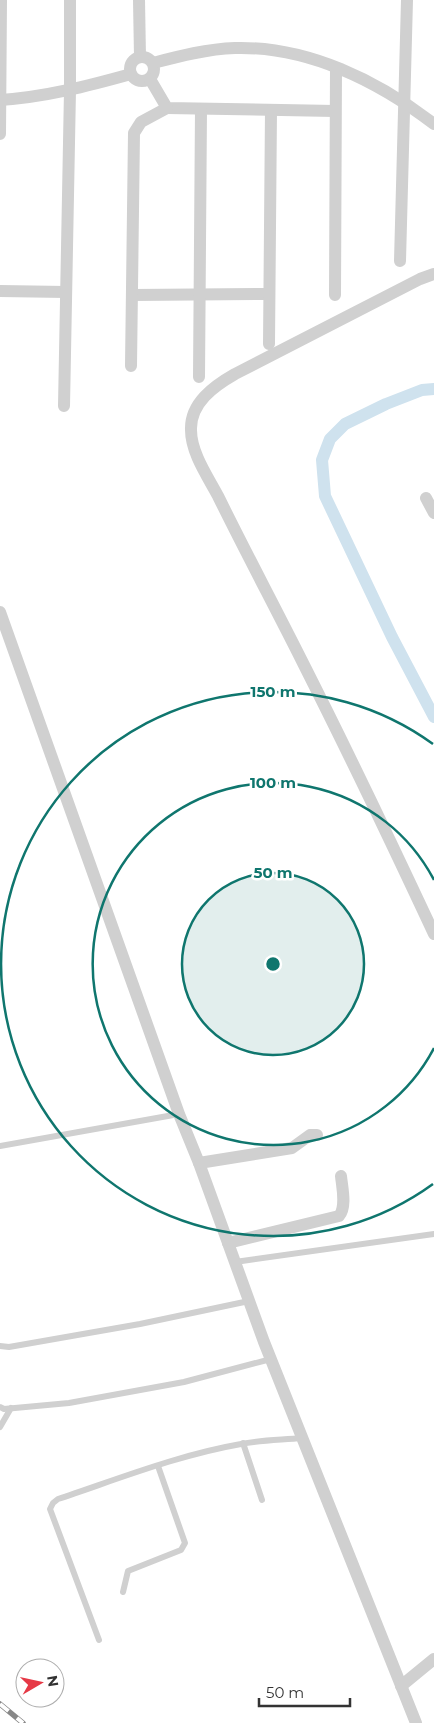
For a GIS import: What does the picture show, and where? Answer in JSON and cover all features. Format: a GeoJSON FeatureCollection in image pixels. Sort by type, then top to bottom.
{"type":"FeatureCollection","features":[{"type":"Feature","properties":{"kind":"street"},"geometry":{"type":"LineString","coordinates":[[0,134],[1,0]]}},
{"type":"Feature","properties":{"kind":"street"},"geometry":{"type":"LineString","coordinates":[[64,406],[70,0]]}},
{"type":"Feature","properties":{"kind":"street"},"geometry":{"type":"LineString","coordinates":[[139,0],[140,57]]}},
{"type":"Feature","properties":{"kind":"street"},"geometry":{"type":"LineString","coordinates":[[400,261],[406,0]]}},
{"type":"Feature","properties":{"kind":"street"},"geometry":{"type":"LineString","coordinates":[[153,63],[184,55],[235,48],[262,49],[316,59],[365,80],[434,124]]}},
{"type":"Feature","properties":{"kind":"street"},"geometry":{"type":"LineString","coordinates":[[140,57],[148,58],[153,63],[155,70],[150,79],[141,81],[134,78],[131,74],[132,62],[140,57]]}},
{"type":"Feature","properties":{"kind":"street"},"geometry":{"type":"LineString","coordinates":[[335,295],[336,68]]}},
{"type":"Feature","properties":{"kind":"street"},"geometry":{"type":"LineString","coordinates":[[0,100],[29,98],[70,90],[131,74]]}},
{"type":"Feature","properties":{"kind":"street"},"geometry":{"type":"LineString","coordinates":[[150,79],[167,108]]}},
{"type":"Feature","properties":{"kind":"street"},"geometry":{"type":"LineString","coordinates":[[131,366],[134,133],[141,122],[167,108],[335,111]]}},
{"type":"Feature","properties":{"kind":"street"},"geometry":{"type":"LineString","coordinates":[[198,377],[201,109]]}},
{"type":"Feature","properties":{"kind":"street"},"geometry":{"type":"LineString","coordinates":[[268,344],[272,110]]}},
{"type":"Feature","properties":{"kind":"street"},"geometry":{"type":"LineString","coordinates":[[434,274],[235,374],[215,386],[205,395],[197,407],[192,418],[190,430],[196,454],[379,816],[434,934]]}},
{"type":"Feature","properties":{"kind":"street"},"geometry":{"type":"LineString","coordinates":[[0,291],[66,292]]}},
{"type":"Feature","properties":{"kind":"street"},"geometry":{"type":"LineString","coordinates":[[132,296],[269,294]]}},
{"type":"Feature","properties":{"kind":"street"},"geometry":{"type":"LineString","coordinates":[[426,498],[434,513]]}},
{"type":"Feature","properties":{"kind":"street"},"geometry":{"type":"LineString","coordinates":[[0,612],[179,1114],[199,1163],[249,1301],[416,1723]]}},
{"type":"Feature","properties":{"kind":"street"},"geometry":{"type":"LineString","coordinates":[[199,1163],[292,1148],[310,1135],[317,1135]]}},
{"type":"Feature","properties":{"kind":"street"},"geometry":{"type":"LineString","coordinates":[[228,1243],[339,1216],[342,1213],[343,1202],[340,1176]]}},
{"type":"Feature","properties":{"kind":"street"},"geometry":{"type":"LineString","coordinates":[[401,1686],[434,1660]]}},
{"type":"Feature","properties":{"kind":"lane"},"geometry":{"type":"LineString","coordinates":[[0,1146],[179,1114]]}},
{"type":"Feature","properties":{"kind":"lane"},"geometry":{"type":"LineString","coordinates":[[235,1262],[434,1234]]}},
{"type":"Feature","properties":{"kind":"lane"},"geometry":{"type":"LineString","coordinates":[[0,1346],[9,1348],[121,1328],[249,1301]]}},
{"type":"Feature","properties":{"kind":"lane"},"geometry":{"type":"LineString","coordinates":[[0,1407],[11,1408],[69,1403],[184,1382],[271,1359]]}},
{"type":"Feature","properties":{"kind":"lane"},"geometry":{"type":"LineString","coordinates":[[0,1427],[11,1408]]}},
{"type":"Feature","properties":{"kind":"lane"},"geometry":{"type":"LineString","coordinates":[[99,1640],[50,1509],[53,1503],[158,1466],[242,1443],[302,1438]]}},
{"type":"Feature","properties":{"kind":"lane"},"geometry":{"type":"LineString","coordinates":[[242,1443],[262,1500]]}},
{"type":"Feature","properties":{"kind":"lane"},"geometry":{"type":"LineString","coordinates":[[123,1592],[128,1570],[181,1550],[185,1543],[158,1466]]}},
{"type":"Feature","properties":{"kind":"waterway"},"geometry":{"type":"LineString","coordinates":[[434,389],[422,390],[386,404],[345,424],[330,439],[322,460],[325,496],[392,637],[434,717]]}},
{"type":"Feature","properties":{"kind":"railway"},"geometry":{"type":"LineString","coordinates":[[0,1704],[23,1723]]}}]}
